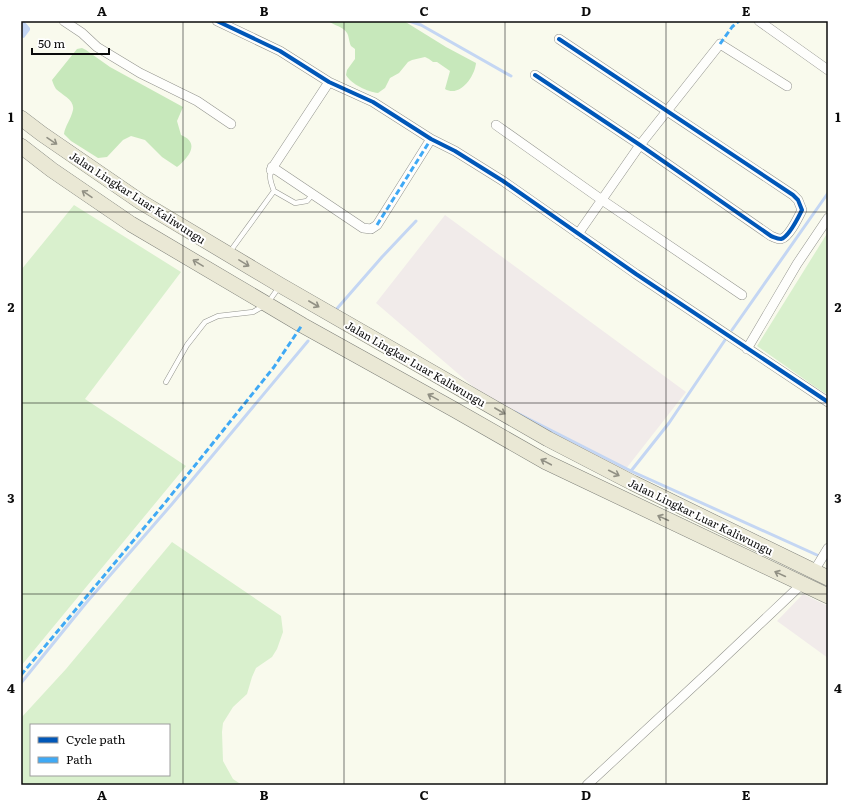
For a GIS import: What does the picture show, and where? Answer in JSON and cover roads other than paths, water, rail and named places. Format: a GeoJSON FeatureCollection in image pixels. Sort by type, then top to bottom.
{"type":"FeatureCollection","features":[{"type":"Feature","properties":{"kind":"highway","name":"Jalan Lingkar Luar Kaliwungu"},"geometry":{"type":"LineString","coordinates":[[21,118],[141,202],[280,285],[548,439],[633,483],[821,558],[828,578]]}},
{"type":"Feature","properties":{"kind":"highway","name":"Jalan Lingkar Luar Kaliwungu"},"geometry":{"type":"LineString","coordinates":[[21,146],[52,170],[131,224],[267,304],[546,462],[828,596]]}},
{"type":"Feature","properties":{"kind":"street"},"geometry":{"type":"LineString","coordinates":[[64,21],[82,33],[97,47],[140,74],[197,101],[231,124]]}},
{"type":"Feature","properties":{"kind":"street"},"geometry":{"type":"LineString","coordinates":[[217,21],[280,51],[329,82],[373,102],[431,139],[455,151],[467,160],[503,181],[747,349],[828,402]]}},
{"type":"Feature","properties":{"kind":"street"},"geometry":{"type":"LineString","coordinates":[[759,21],[828,70]]}},
{"type":"Feature","properties":{"kind":"street"},"geometry":{"type":"LineString","coordinates":[[535,75],[640,145],[771,236],[777,239],[787,235],[802,210],[798,200],[793,195],[559,39]]}},
{"type":"Feature","properties":{"kind":"street"},"geometry":{"type":"LineString","coordinates":[[578,234],[640,145],[720,44],[787,86]]}},
{"type":"Feature","properties":{"kind":"street"},"geometry":{"type":"LineString","coordinates":[[329,82],[272,169],[313,194],[363,228],[371,229],[377,225],[431,139]]}},
{"type":"Feature","properties":{"kind":"street"},"geometry":{"type":"LineString","coordinates":[[496,125],[602,200],[742,295]]}},
{"type":"Feature","properties":{"kind":"street"},"geometry":{"type":"LineString","coordinates":[[747,349],[798,264],[828,218]]}},
{"type":"Feature","properties":{"kind":"street"},"geometry":{"type":"LineString","coordinates":[[587,785],[712,670],[802,584]]}},
{"type":"Feature","properties":{"kind":"lane"},"geometry":{"type":"LineString","coordinates":[[272,169],[270,183],[274,191],[295,203],[307,201],[313,194]]}},
{"type":"Feature","properties":{"kind":"lane"},"geometry":{"type":"LineString","coordinates":[[229,254],[274,191]]}},
{"type":"Feature","properties":{"kind":"lane"},"geometry":{"type":"LineString","coordinates":[[166,382],[187,345],[205,322],[218,316],[253,312],[267,304],[280,285]]}},
{"type":"Feature","properties":{"kind":"water"},"geometry":{"type":"Polygon","coordinates":[[[21,21],[24,21],[30,28],[24,38],[21,37],[21,21]]]}},
{"type":"Feature","properties":{"kind":"waterway"},"geometry":{"type":"LineString","coordinates":[[409,21],[421,25],[511,76]]}},
{"type":"Feature","properties":{"kind":"waterway"},"geometry":{"type":"LineString","coordinates":[[732,330],[828,193]]}},
{"type":"Feature","properties":{"kind":"waterway"},"geometry":{"type":"LineString","coordinates":[[334,312],[416,221]]}},
{"type":"Feature","properties":{"kind":"waterway"},"geometry":{"type":"LineString","coordinates":[[631,471],[669,423],[725,340]]}},
{"type":"Feature","properties":{"kind":"waterway"},"geometry":{"type":"LineString","coordinates":[[21,683],[86,603],[172,504],[308,341]]}},
{"type":"Feature","properties":{"kind":"waterway"},"geometry":{"type":"LineString","coordinates":[[515,412],[631,471],[828,560]]}}]}
